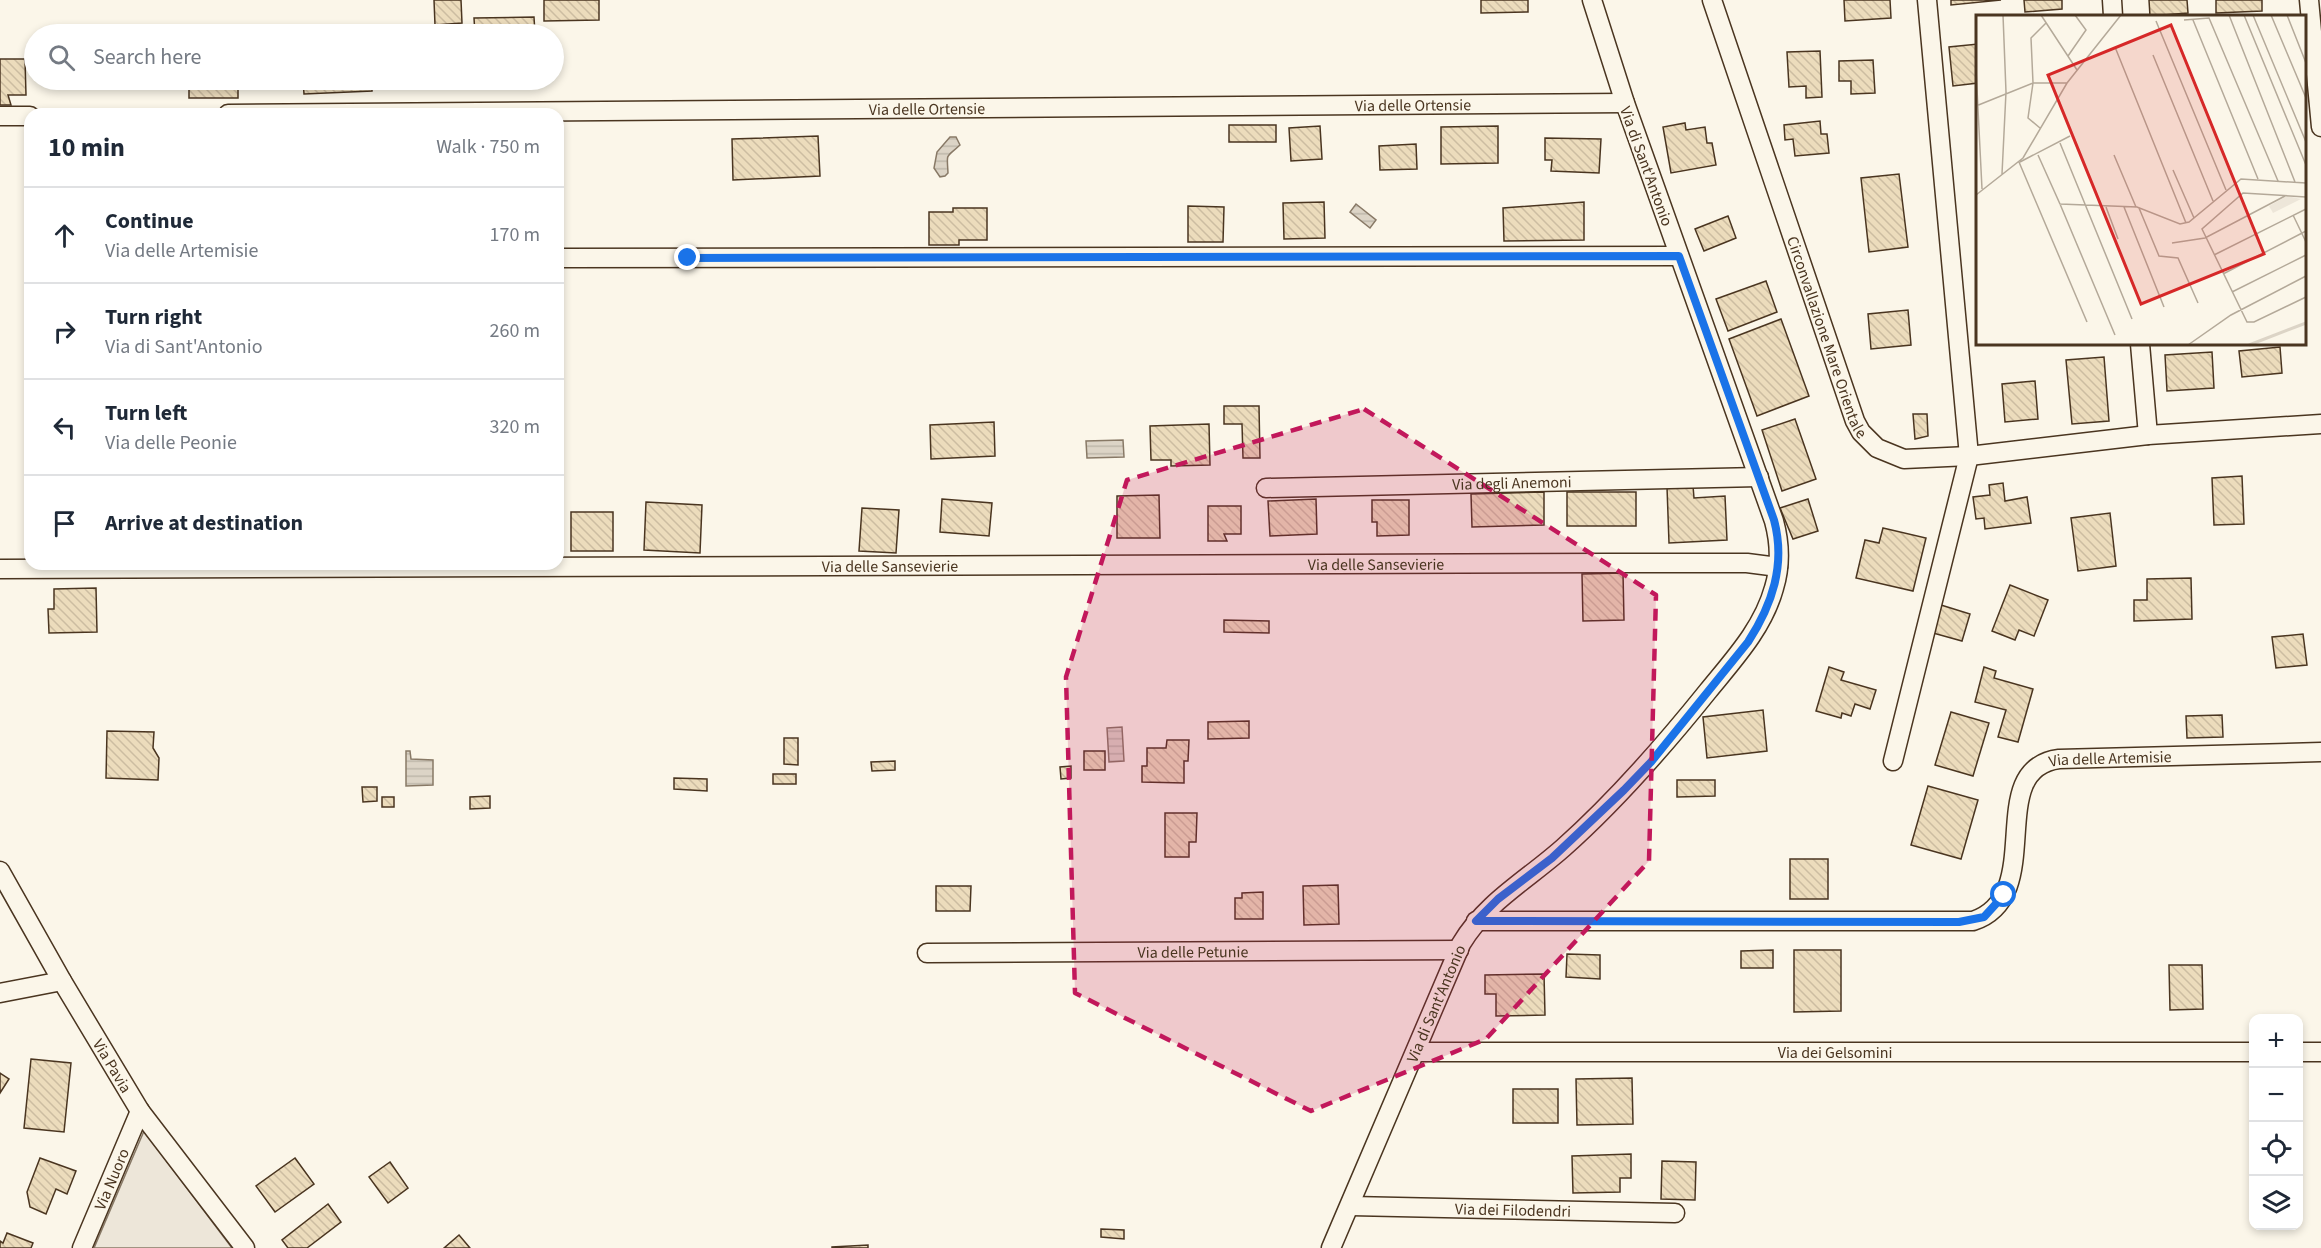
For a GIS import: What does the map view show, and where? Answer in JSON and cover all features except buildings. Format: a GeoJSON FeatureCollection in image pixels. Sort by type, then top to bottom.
{"type":"FeatureCollection","features":[{"type":"Feature","properties":{"kind":"street","name":"Via di Sant'Antonio"},"geometry":{"type":"LineString","coordinates":[[1331,1248],[1351,1206],[1459,950],[1476,921],[1492,904],[1576,836],[1651,762],[1753,634],[1771,598],[1778,567],[1777,534],[1759,477],[1625,103],[1592,0]]}},
{"type":"Feature","properties":{"kind":"street","name":"Circonvallazione Mare Orientale"},"geometry":{"type":"LineString","coordinates":[[1712,0],[1861,432],[1876,448],[1898,458],[1969,456],[2148,435],[2321,424]]}},
{"type":"Feature","properties":{"kind":"street"},"geometry":{"type":"LineString","coordinates":[[1893,761],[1969,456],[1927,0]]}},
{"type":"Feature","properties":{"kind":"street"},"geometry":{"type":"LineString","coordinates":[[2112,0],[2113,15]]}},
{"type":"Feature","properties":{"kind":"street"},"geometry":{"type":"LineString","coordinates":[[2309,0],[2321,127]]}},
{"type":"Feature","properties":{"kind":"street","name":"Via delle Ortensie"},"geometry":{"type":"LineString","coordinates":[[564,111],[1625,103]]}},
{"type":"Feature","properties":{"kind":"street"},"geometry":{"type":"LineString","coordinates":[[0,116],[24,116]]}},
{"type":"Feature","properties":{"kind":"street"},"geometry":{"type":"LineString","coordinates":[[564,258],[1679,256]]}},
{"type":"Feature","properties":{"kind":"street"},"geometry":{"type":"LineString","coordinates":[[2140,345],[2148,435]]}},
{"type":"Feature","properties":{"kind":"street","name":"Via degli Anemoni"},"geometry":{"type":"LineString","coordinates":[[1266,489],[1759,477]]}},
{"type":"Feature","properties":{"kind":"street","name":"Via delle Sansevierie"},"geometry":{"type":"LineString","coordinates":[[564,567],[1747,563],[1778,567]]}},
{"type":"Feature","properties":{"kind":"street","name":"Via delle Sansevierie"},"geometry":{"type":"LineString","coordinates":[[0,569],[24,569]]}},
{"type":"Feature","properties":{"kind":"street","name":"Via delle Artemisie"},"geometry":{"type":"LineString","coordinates":[[1476,921],[1973,921],[1994,909],[2011,882],[2019,802],[2029,779],[2044,763],[2059,759],[2321,752]]}},
{"type":"Feature","properties":{"kind":"street","name":"Via Pavia"},"geometry":{"type":"LineString","coordinates":[[0,871],[140,1112],[245,1248]]}},
{"type":"Feature","properties":{"kind":"street","name":"Via delle Petunie"},"geometry":{"type":"LineString","coordinates":[[927,953],[1459,950]]}},
{"type":"Feature","properties":{"kind":"street"},"geometry":{"type":"LineString","coordinates":[[0,993],[62,981]]}},
{"type":"Feature","properties":{"kind":"street","name":"Via dei Gelsomini"},"geometry":{"type":"LineString","coordinates":[[1417,1052],[2249,1052]]}},
{"type":"Feature","properties":{"kind":"street"},"geometry":{"type":"LineString","coordinates":[[2303,1052],[2321,1052]]}},
{"type":"Feature","properties":{"kind":"street","name":"Via Nuoro"},"geometry":{"type":"LineString","coordinates":[[82,1248],[140,1112]]}},
{"type":"Feature","properties":{"kind":"street","name":"Via dei Filodendri"},"geometry":{"type":"LineString","coordinates":[[1351,1206],[1675,1213]]}},
{"type":"Feature","properties":{"kind":"highlighted area"},"geometry":{"type":"Polygon","coordinates":[[[1364,409],[1656,595],[1649,861],[1486,1039],[1311,1111],[1075,993],[1066,677],[1127,480],[1364,409]]]}},
{"type":"Feature","properties":{"kind":"shaded area"},"geometry":{"type":"Polygon","coordinates":[[[950,137],[956,137],[960,145],[948,156],[948,173],[940,177],[934,168],[937,152],[950,137]]]}},
{"type":"Feature","properties":{"kind":"shaded area"},"geometry":{"type":"Polygon","coordinates":[[[1356,204],[1376,220],[1370,228],[1350,212],[1356,204]]]}},
{"type":"Feature","properties":{"kind":"shaded area"},"geometry":{"type":"Polygon","coordinates":[[[1123,440],[1124,457],[1087,458],[1086,441],[1123,440]]]}},
{"type":"Feature","properties":{"kind":"shaded area"},"geometry":{"type":"Polygon","coordinates":[[[1122,727],[1124,761],[1109,762],[1107,728],[1122,727]]]}},
{"type":"Feature","properties":{"kind":"shaded area"},"geometry":{"type":"Polygon","coordinates":[[[406,751],[410,751],[411,759],[433,760],[433,785],[406,786],[406,751]]]}},
{"type":"Feature","properties":{"kind":"shaded area"},"geometry":{"type":"Polygon","coordinates":[[[144,1131],[232,1248],[94,1248],[144,1131]]]}},
{"type":"Feature","properties":{"kind":"route"},"geometry":{"type":"LineString","coordinates":[[688,258],[1679,256],[1774,520],[1779,550],[1774,589],[1767,608],[1748,642],[1651,762],[1570,842],[1492,904],[1476,921],[1959,922],[1984,917],[1994,909],[2004,895]]}}]}
